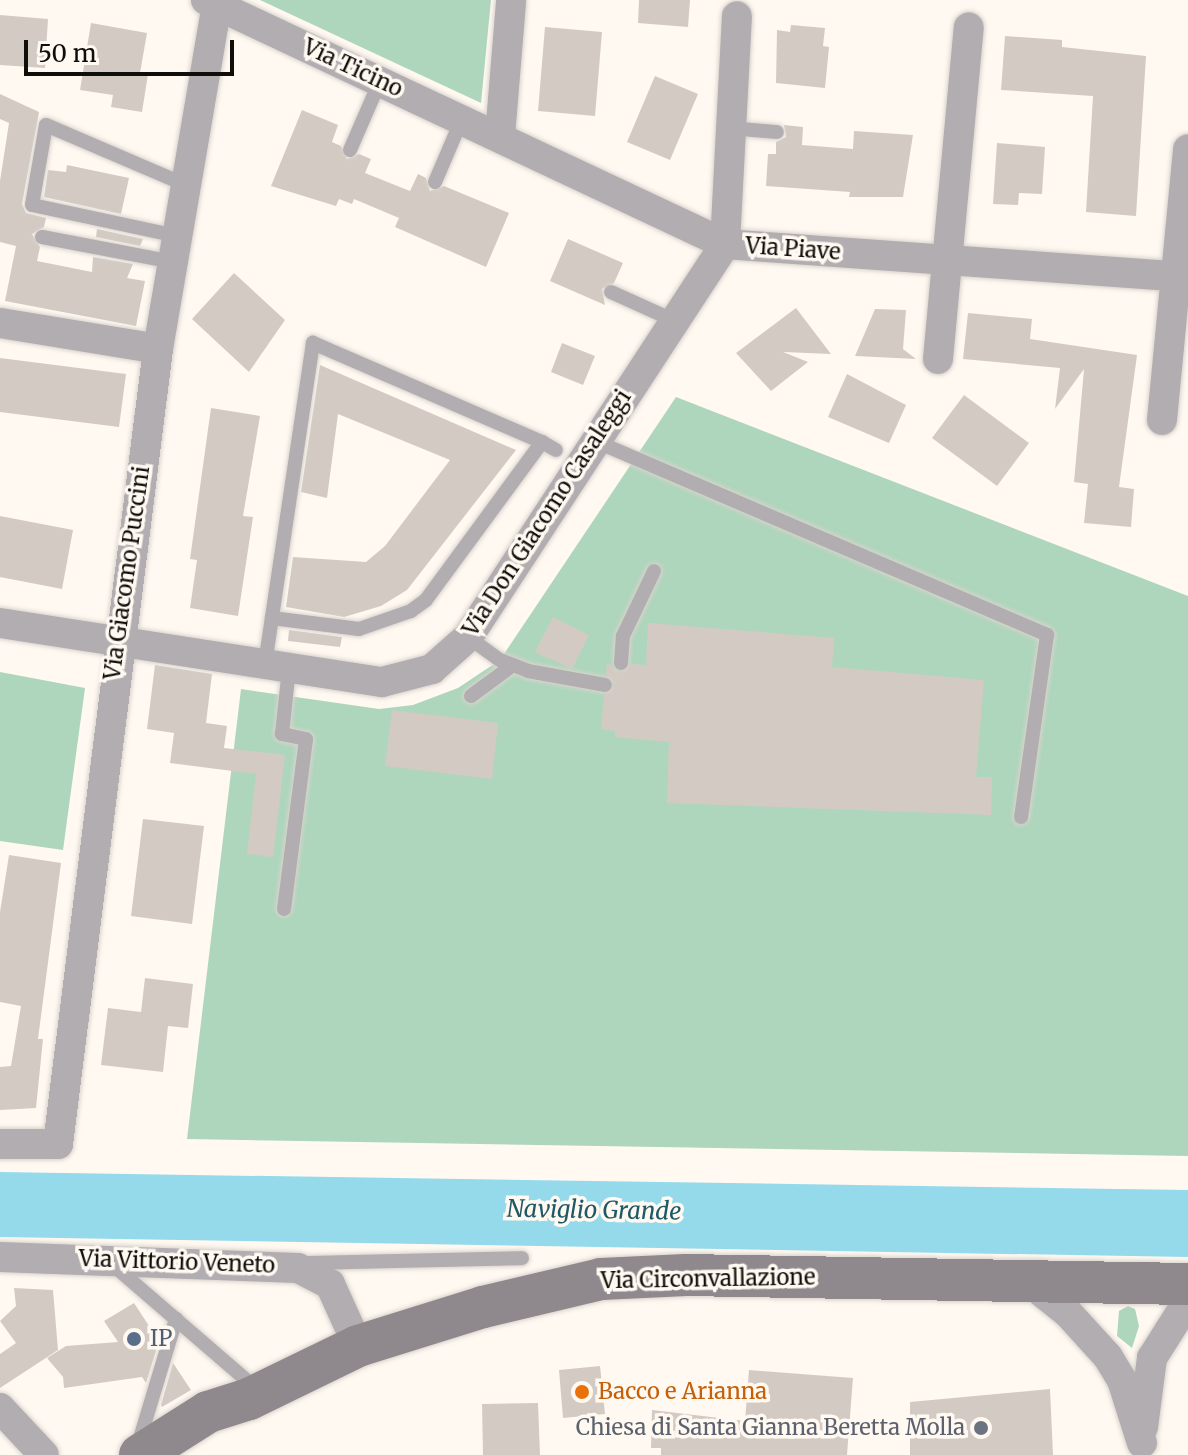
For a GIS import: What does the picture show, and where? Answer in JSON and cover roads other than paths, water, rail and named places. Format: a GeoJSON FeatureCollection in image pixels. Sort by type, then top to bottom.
{"type":"FeatureCollection","features":[{"type":"Feature","properties":{"kind":"main road","name":"Via Circonvallazione"},"geometry":{"type":"LineString","coordinates":[[138,1455],[208,1412],[255,1396],[358,1346],[483,1307],[601,1279],[686,1275],[1188,1284]]}},
{"type":"Feature","properties":{"kind":"main road","name":"Via Circonvallazione"},"geometry":{"type":"LineString","coordinates":[[180,1455],[255,1396]]}},
{"type":"Feature","properties":{"kind":"street"},"geometry":{"type":"LineString","coordinates":[[500,136],[511,1]]}},
{"type":"Feature","properties":{"kind":"street","name":"Via Ticino"},"geometry":{"type":"LineString","coordinates":[[212,2],[725,244]]}},
{"type":"Feature","properties":{"kind":"street","name":"Via Giacomo Puccini"},"geometry":{"type":"LineString","coordinates":[[0,1144],[58,1144],[118,642],[158,349],[186,185],[212,2]]}},
{"type":"Feature","properties":{"kind":"street","name":"Via Piave"},"geometry":{"type":"LineString","coordinates":[[737,16],[725,244],[1182,277]]}},
{"type":"Feature","properties":{"kind":"street"},"geometry":{"type":"LineString","coordinates":[[938,359],[969,27]]}},
{"type":"Feature","properties":{"kind":"street"},"geometry":{"type":"LineString","coordinates":[[1162,420],[1182,277],[1188,149]]}},
{"type":"Feature","properties":{"kind":"street","name":"Via Don Giacomo Casaleggi"},"geometry":{"type":"LineString","coordinates":[[0,623],[382,682],[408,678],[432,669],[468,637],[725,244]]}},
{"type":"Feature","properties":{"kind":"street"},"geometry":{"type":"LineString","coordinates":[[0,323],[158,349]]}},
{"type":"Feature","properties":{"kind":"street","name":"Via Vittorio Veneto"},"geometry":{"type":"LineString","coordinates":[[0,1257],[277,1264],[330,1284],[358,1346]]}},
{"type":"Feature","properties":{"kind":"street"},"geometry":{"type":"LineString","coordinates":[[1028,1281],[1068,1313],[1108,1357],[1122,1380],[1142,1449]]}},
{"type":"Feature","properties":{"kind":"street"},"geometry":{"type":"LineString","coordinates":[[1142,1449],[1152,1358],[1188,1301]]}},
{"type":"Feature","properties":{"kind":"street"},"geometry":{"type":"LineString","coordinates":[[0,1408],[44,1455]]}},
{"type":"Feature","properties":{"kind":"lane"},"geometry":{"type":"LineString","coordinates":[[350,150],[380,81]]}},
{"type":"Feature","properties":{"kind":"lane"},"geometry":{"type":"LineString","coordinates":[[435,182],[462,119]]}},
{"type":"Feature","properties":{"kind":"lane"},"geometry":{"type":"LineString","coordinates":[[175,249],[32,205],[46,125],[186,185]]}},
{"type":"Feature","properties":{"kind":"lane"},"geometry":{"type":"LineString","coordinates":[[730,128],[777,132]]}},
{"type":"Feature","properties":{"kind":"lane"},"geometry":{"type":"LineString","coordinates":[[42,237],[175,249]]}},
{"type":"Feature","properties":{"kind":"lane"},"geometry":{"type":"LineString","coordinates":[[611,292],[673,320]]}},
{"type":"Feature","properties":{"kind":"lane"},"geometry":{"type":"LineString","coordinates":[[284,909],[306,739],[282,734],[272,618],[313,343],[556,450]]}},
{"type":"Feature","properties":{"kind":"lane"},"geometry":{"type":"LineString","coordinates":[[595,441],[1047,635],[1021,817]]}},
{"type":"Feature","properties":{"kind":"lane"},"geometry":{"type":"LineString","coordinates":[[272,618],[359,629],[411,611],[426,600],[542,442]]}},
{"type":"Feature","properties":{"kind":"lane"},"geometry":{"type":"LineString","coordinates":[[621,663],[623,636],[654,571]]}},
{"type":"Feature","properties":{"kind":"lane"},"geometry":{"type":"LineString","coordinates":[[468,637],[513,665],[605,685]]}},
{"type":"Feature","properties":{"kind":"lane"},"geometry":{"type":"LineString","coordinates":[[471,696],[513,665]]}},
{"type":"Feature","properties":{"kind":"lane"},"geometry":{"type":"LineString","coordinates":[[277,1264],[522,1258]]}},
{"type":"Feature","properties":{"kind":"lane"},"geometry":{"type":"LineString","coordinates":[[107,1260],[176,1319],[255,1396]]}},
{"type":"Feature","properties":{"kind":"lane"},"geometry":{"type":"LineString","coordinates":[[138,1455],[176,1319]]}},
{"type":"Feature","properties":{"kind":"water","name":"Naviglio Grande"},"geometry":{"type":"Polygon","coordinates":[[[0,1172],[1188,1190],[1188,1257],[0,1237],[0,1172]]]}},
{"type":"Feature","properties":{"kind":"place","name":"IP"},"geometry":{"type":"Point","coordinates":[134,1339]}},
{"type":"Feature","properties":{"kind":"place","name":"Bacco e Arianna"},"geometry":{"type":"Point","coordinates":[582,1392]}},
{"type":"Feature","properties":{"kind":"place","name":"Chiesa di Santa Gianna Beretta Molla"},"geometry":{"type":"Point","coordinates":[981,1428]}}]}
